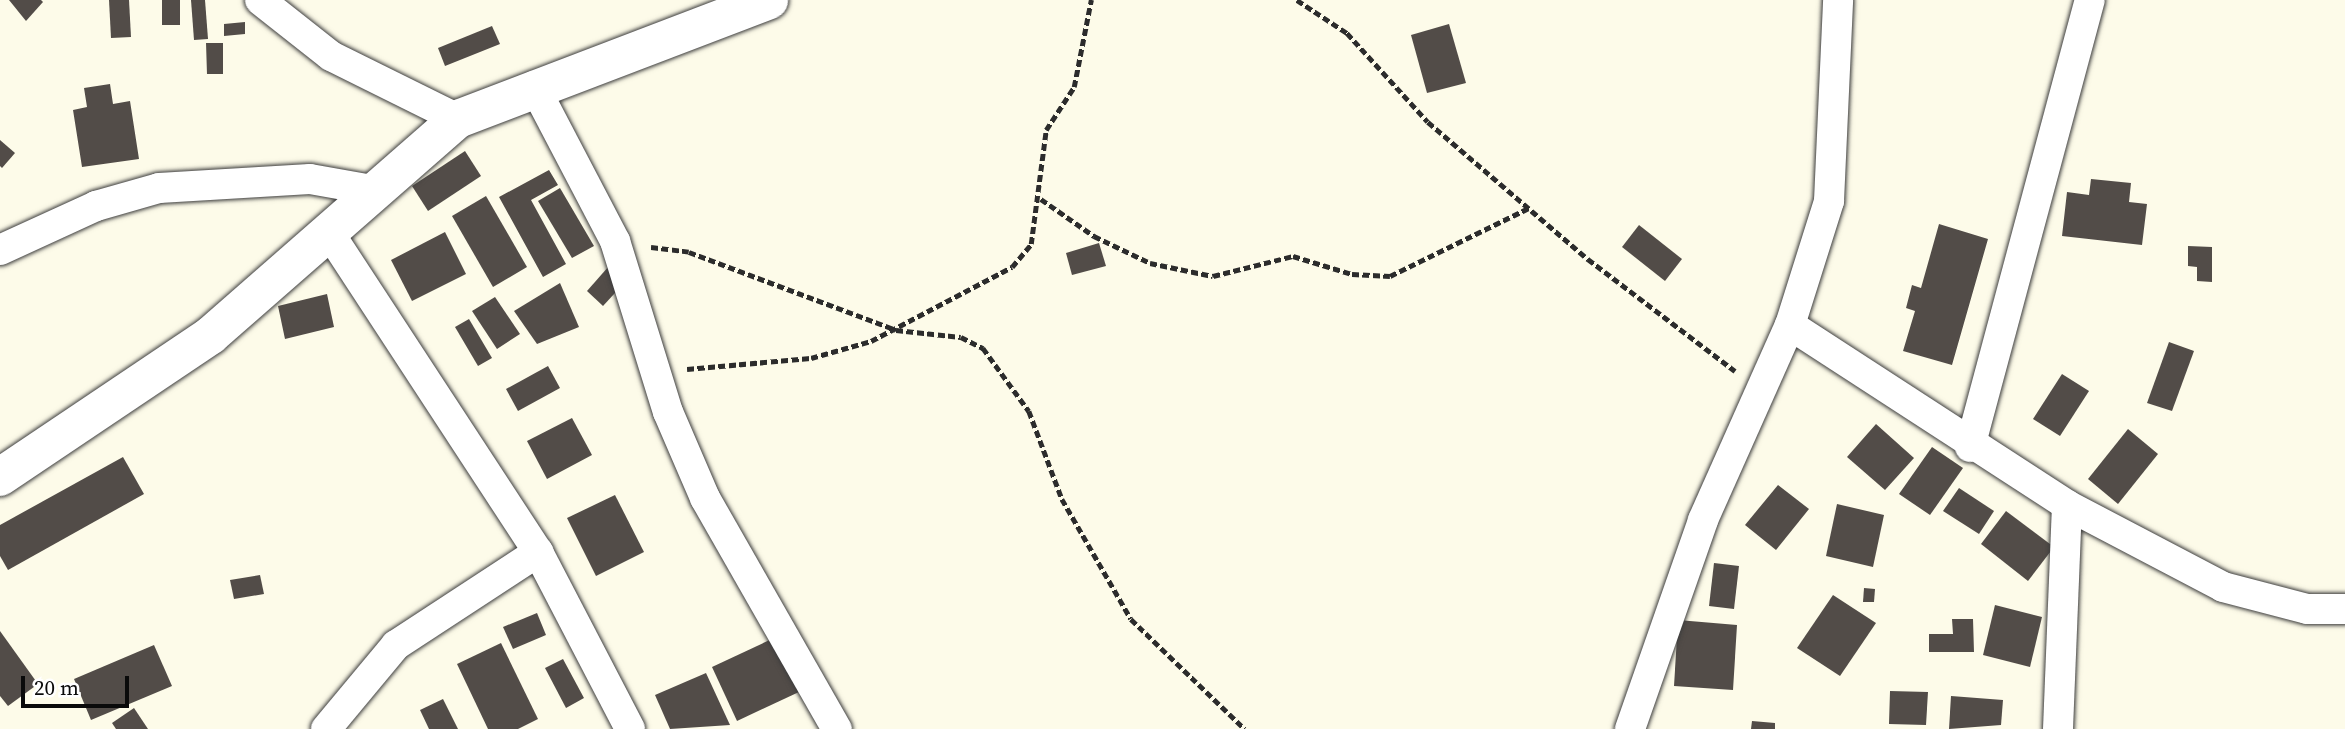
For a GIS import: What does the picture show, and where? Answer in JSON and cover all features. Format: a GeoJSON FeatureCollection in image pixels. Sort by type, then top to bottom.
{"type":"FeatureCollection","features":[{"type":"Feature","properties":{"kind":"street"},"geometry":{"type":"LineString","coordinates":[[260,0],[331,56],[458,119]]}},
{"type":"Feature","properties":{"kind":"street"},"geometry":{"type":"LineString","coordinates":[[0,477],[211,335],[372,190],[458,119],[534,86],[769,0]]}},
{"type":"Feature","properties":{"kind":"street"},"geometry":{"type":"LineString","coordinates":[[1630,729],[1703,520],[1790,325],[1829,201],[1838,0]]}},
{"type":"Feature","properties":{"kind":"street"},"geometry":{"type":"LineString","coordinates":[[1970,447],[2090,0]]}},
{"type":"Feature","properties":{"kind":"street"},"geometry":{"type":"LineString","coordinates":[[534,86],[615,241],[655,371],[705,498],[837,729]]}},
{"type":"Feature","properties":{"kind":"street"},"geometry":{"type":"LineString","coordinates":[[0,250],[96,206],[159,188],[310,178],[372,190]]}},
{"type":"Feature","properties":{"kind":"street"},"geometry":{"type":"LineString","coordinates":[[328,231],[538,552],[629,729]]}},
{"type":"Feature","properties":{"kind":"street"},"geometry":{"type":"LineString","coordinates":[[1790,325],[1970,447],[2067,505],[2223,587],[2307,609],[2345,609]]}},
{"type":"Feature","properties":{"kind":"street"},"geometry":{"type":"LineString","coordinates":[[2058,729],[2067,505]]}},
{"type":"Feature","properties":{"kind":"street"},"geometry":{"type":"LineString","coordinates":[[326,729],[396,645],[538,552]]}},
{"type":"Feature","properties":{"kind":"path"},"geometry":{"type":"LineString","coordinates":[[655,371],[811,358],[896,330],[1012,267],[1031,244],[1041,199],[1046,130],[1074,87],[1091,0]]}},
{"type":"Feature","properties":{"kind":"path"},"geometry":{"type":"LineString","coordinates":[[1297,0],[1347,33],[1428,122],[1529,208],[1760,391]]}},
{"type":"Feature","properties":{"kind":"path"},"geometry":{"type":"LineString","coordinates":[[1041,199],[1094,236],[1150,263],[1213,276],[1293,256],[1352,274],[1390,276],[1529,208]]}},
{"type":"Feature","properties":{"kind":"path"},"geometry":{"type":"LineString","coordinates":[[615,241],[690,252],[896,330],[961,337],[1001,365],[1029,411],[1091,555],[1131,619],[1245,729]]}},
{"type":"Feature","properties":{"kind":"building"},"geometry":{"type":"Polygon","coordinates":[[[9,0],[41,0],[43,2],[26,21],[9,0]]]}},
{"type":"Feature","properties":{"kind":"building"},"geometry":{"type":"Polygon","coordinates":[[[109,0],[129,0],[131,37],[111,38],[109,0]]]}},
{"type":"Feature","properties":{"kind":"building"},"geometry":{"type":"Polygon","coordinates":[[[162,0],[180,0],[180,25],[162,25],[162,0]]]}},
{"type":"Feature","properties":{"kind":"building"},"geometry":{"type":"Polygon","coordinates":[[[191,0],[205,0],[208,39],[194,40],[191,0]]]}},
{"type":"Feature","properties":{"kind":"building"},"geometry":{"type":"Polygon","coordinates":[[[245,22],[245,34],[224,36],[224,24],[245,22]]]}},
{"type":"Feature","properties":{"kind":"building"},"geometry":{"type":"Polygon","coordinates":[[[1449,24],[1466,83],[1427,93],[1411,35],[1449,24]]]}},
{"type":"Feature","properties":{"kind":"building"},"geometry":{"type":"Polygon","coordinates":[[[492,26],[500,44],[445,66],[438,48],[492,26]]]}},
{"type":"Feature","properties":{"kind":"building"},"geometry":{"type":"Polygon","coordinates":[[[206,43],[223,43],[223,74],[207,74],[206,43]]]}},
{"type":"Feature","properties":{"kind":"building"},"geometry":{"type":"Polygon","coordinates":[[[110,84],[113,104],[130,101],[139,159],[82,167],[73,110],[87,107],[84,88],[110,84]]]}},
{"type":"Feature","properties":{"kind":"building"},"geometry":{"type":"Polygon","coordinates":[[[0,140],[15,153],[2,168],[0,166],[0,140]]]}},
{"type":"Feature","properties":{"kind":"building"},"geometry":{"type":"Polygon","coordinates":[[[465,151],[481,176],[428,211],[412,186],[465,151]]]}},
{"type":"Feature","properties":{"kind":"building"},"geometry":{"type":"Polygon","coordinates":[[[549,170],[558,185],[531,200],[566,264],[543,277],[499,197],[549,170]]]}},
{"type":"Feature","properties":{"kind":"building"},"geometry":{"type":"Polygon","coordinates":[[[2091,179],[2131,183],[2129,202],[2147,204],[2142,245],[2062,236],[2067,192],[2089,195],[2091,179]]]}},
{"type":"Feature","properties":{"kind":"building"},"geometry":{"type":"Polygon","coordinates":[[[560,188],[594,246],[572,258],[538,201],[560,188]]]}},
{"type":"Feature","properties":{"kind":"building"},"geometry":{"type":"Polygon","coordinates":[[[486,196],[527,267],[493,287],[452,216],[486,196]]]}},
{"type":"Feature","properties":{"kind":"building"},"geometry":{"type":"Polygon","coordinates":[[[1939,224],[1988,239],[1952,365],[1903,351],[1915,311],[1906,308],[1912,285],[1921,288],[1939,224]]]}},
{"type":"Feature","properties":{"kind":"building"},"geometry":{"type":"Polygon","coordinates":[[[1639,225],[1682,259],[1665,281],[1622,247],[1639,225]]]}},
{"type":"Feature","properties":{"kind":"building"},"geometry":{"type":"Polygon","coordinates":[[[445,232],[466,274],[412,301],[391,260],[445,232]]]}},
{"type":"Feature","properties":{"kind":"building"},"geometry":{"type":"Polygon","coordinates":[[[1099,243],[1106,266],[1072,275],[1066,253],[1099,243]]]}},
{"type":"Feature","properties":{"kind":"building"},"geometry":{"type":"Polygon","coordinates":[[[2188,246],[2212,247],[2212,282],[2197,281],[2197,267],[2188,266],[2188,246]]]}},
{"type":"Feature","properties":{"kind":"building"},"geometry":{"type":"Polygon","coordinates":[[[609,266],[626,281],[603,306],[587,291],[609,266]]]}},
{"type":"Feature","properties":{"kind":"building"},"geometry":{"type":"Polygon","coordinates":[[[560,283],[579,327],[537,344],[514,311],[560,283]]]}},
{"type":"Feature","properties":{"kind":"building"},"geometry":{"type":"Polygon","coordinates":[[[327,294],[334,327],[285,339],[278,306],[327,294]]]}},
{"type":"Feature","properties":{"kind":"building"},"geometry":{"type":"Polygon","coordinates":[[[495,297],[520,334],[497,349],[472,311],[495,297]]]}},
{"type":"Feature","properties":{"kind":"building"},"geometry":{"type":"Polygon","coordinates":[[[469,319],[492,358],[478,366],[455,327],[469,319]]]}},
{"type":"Feature","properties":{"kind":"building"},"geometry":{"type":"Polygon","coordinates":[[[2169,342],[2194,351],[2172,411],[2147,403],[2169,342]]]}},
{"type":"Feature","properties":{"kind":"building"},"geometry":{"type":"Polygon","coordinates":[[[548,366],[560,388],[518,411],[506,389],[548,366]]]}},
{"type":"Feature","properties":{"kind":"building"},"geometry":{"type":"Polygon","coordinates":[[[2062,374],[2089,391],[2060,436],[2033,419],[2062,374]]]}},
{"type":"Feature","properties":{"kind":"building"},"geometry":{"type":"Polygon","coordinates":[[[572,418],[592,455],[547,479],[527,441],[572,418]]]}},
{"type":"Feature","properties":{"kind":"building"},"geometry":{"type":"Polygon","coordinates":[[[1876,424],[1914,458],[1885,490],[1847,457],[1876,424]]]}},
{"type":"Feature","properties":{"kind":"building"},"geometry":{"type":"Polygon","coordinates":[[[2128,429],[2158,454],[2118,504],[2088,479],[2128,429]]]}},
{"type":"Feature","properties":{"kind":"building"},"geometry":{"type":"Polygon","coordinates":[[[1932,447],[1963,468],[1930,515],[1899,494],[1932,447]]]}},
{"type":"Feature","properties":{"kind":"building"},"geometry":{"type":"Polygon","coordinates":[[[123,457],[144,494],[8,570],[0,556],[0,525],[123,457]]]}},
{"type":"Feature","properties":{"kind":"building"},"geometry":{"type":"Polygon","coordinates":[[[1778,485],[1809,509],[1776,550],[1745,525],[1778,485]]]}},
{"type":"Feature","properties":{"kind":"building"},"geometry":{"type":"Polygon","coordinates":[[[1959,488],[1994,511],[1979,534],[1943,511],[1959,488]]]}},
{"type":"Feature","properties":{"kind":"building"},"geometry":{"type":"Polygon","coordinates":[[[615,495],[644,552],[596,576],[567,518],[615,495]]]}},
{"type":"Feature","properties":{"kind":"building"},"geometry":{"type":"Polygon","coordinates":[[[1837,504],[1884,515],[1873,567],[1826,556],[1837,504]]]}},
{"type":"Feature","properties":{"kind":"building"},"geometry":{"type":"Polygon","coordinates":[[[2006,511],[2054,547],[2028,581],[1981,544],[2006,511]]]}},
{"type":"Feature","properties":{"kind":"building"},"geometry":{"type":"Polygon","coordinates":[[[1714,563],[1739,566],[1734,609],[1709,606],[1714,563]]]}},
{"type":"Feature","properties":{"kind":"building"},"geometry":{"type":"Polygon","coordinates":[[[260,575],[264,594],[234,599],[230,580],[260,575]]]}},
{"type":"Feature","properties":{"kind":"building"},"geometry":{"type":"Polygon","coordinates":[[[1864,588],[1875,589],[1874,602],[1863,602],[1864,588]]]}},
{"type":"Feature","properties":{"kind":"building"},"geometry":{"type":"Polygon","coordinates":[[[1833,595],[1876,623],[1840,676],[1797,648],[1833,595]]]}},
{"type":"Feature","properties":{"kind":"building"},"geometry":{"type":"Polygon","coordinates":[[[1995,605],[2042,617],[2030,667],[1983,655],[1995,605]]]}},
{"type":"Feature","properties":{"kind":"building"},"geometry":{"type":"Polygon","coordinates":[[[537,613],[546,635],[513,649],[503,627],[537,613]]]}},
{"type":"Feature","properties":{"kind":"building"},"geometry":{"type":"Polygon","coordinates":[[[1952,619],[1973,619],[1974,652],[1929,652],[1929,634],[1953,634],[1952,619]]]}},
{"type":"Feature","properties":{"kind":"building"},"geometry":{"type":"Polygon","coordinates":[[[1678,620],[1737,625],[1733,690],[1674,686],[1678,620]]]}},
{"type":"Feature","properties":{"kind":"building"},"geometry":{"type":"Polygon","coordinates":[[[0,631],[38,684],[8,706],[0,696],[0,631]]]}},
{"type":"Feature","properties":{"kind":"building"},"geometry":{"type":"Polygon","coordinates":[[[774,638],[799,692],[737,721],[712,667],[774,638]]]}},
{"type":"Feature","properties":{"kind":"building"},"geometry":{"type":"Polygon","coordinates":[[[501,643],[538,719],[518,729],[488,729],[457,664],[501,643]]]}},
{"type":"Feature","properties":{"kind":"building"},"geometry":{"type":"Polygon","coordinates":[[[154,645],[172,686],[91,720],[74,679],[154,645]]]}},
{"type":"Feature","properties":{"kind":"building"},"geometry":{"type":"Polygon","coordinates":[[[563,659],[584,698],[566,708],[545,668],[563,659]]]}},
{"type":"Feature","properties":{"kind":"building"},"geometry":{"type":"Polygon","coordinates":[[[706,673],[730,725],[670,729],[655,695],[706,673]]]}},
{"type":"Feature","properties":{"kind":"building"},"geometry":{"type":"Polygon","coordinates":[[[1890,691],[1928,692],[1926,725],[1889,724],[1890,691]]]}},
{"type":"Feature","properties":{"kind":"building"},"geometry":{"type":"Polygon","coordinates":[[[1951,696],[2003,700],[2001,725],[1949,729],[1951,696]]]}},
{"type":"Feature","properties":{"kind":"building"},"geometry":{"type":"Polygon","coordinates":[[[443,699],[458,729],[429,729],[420,710],[443,699]]]}},
{"type":"Feature","properties":{"kind":"building"},"geometry":{"type":"Polygon","coordinates":[[[134,708],[148,729],[116,729],[112,723],[134,708]]]}},
{"type":"Feature","properties":{"kind":"building"},"geometry":{"type":"Polygon","coordinates":[[[1752,721],[1775,723],[1775,729],[1751,729],[1752,721]]]}}]}
